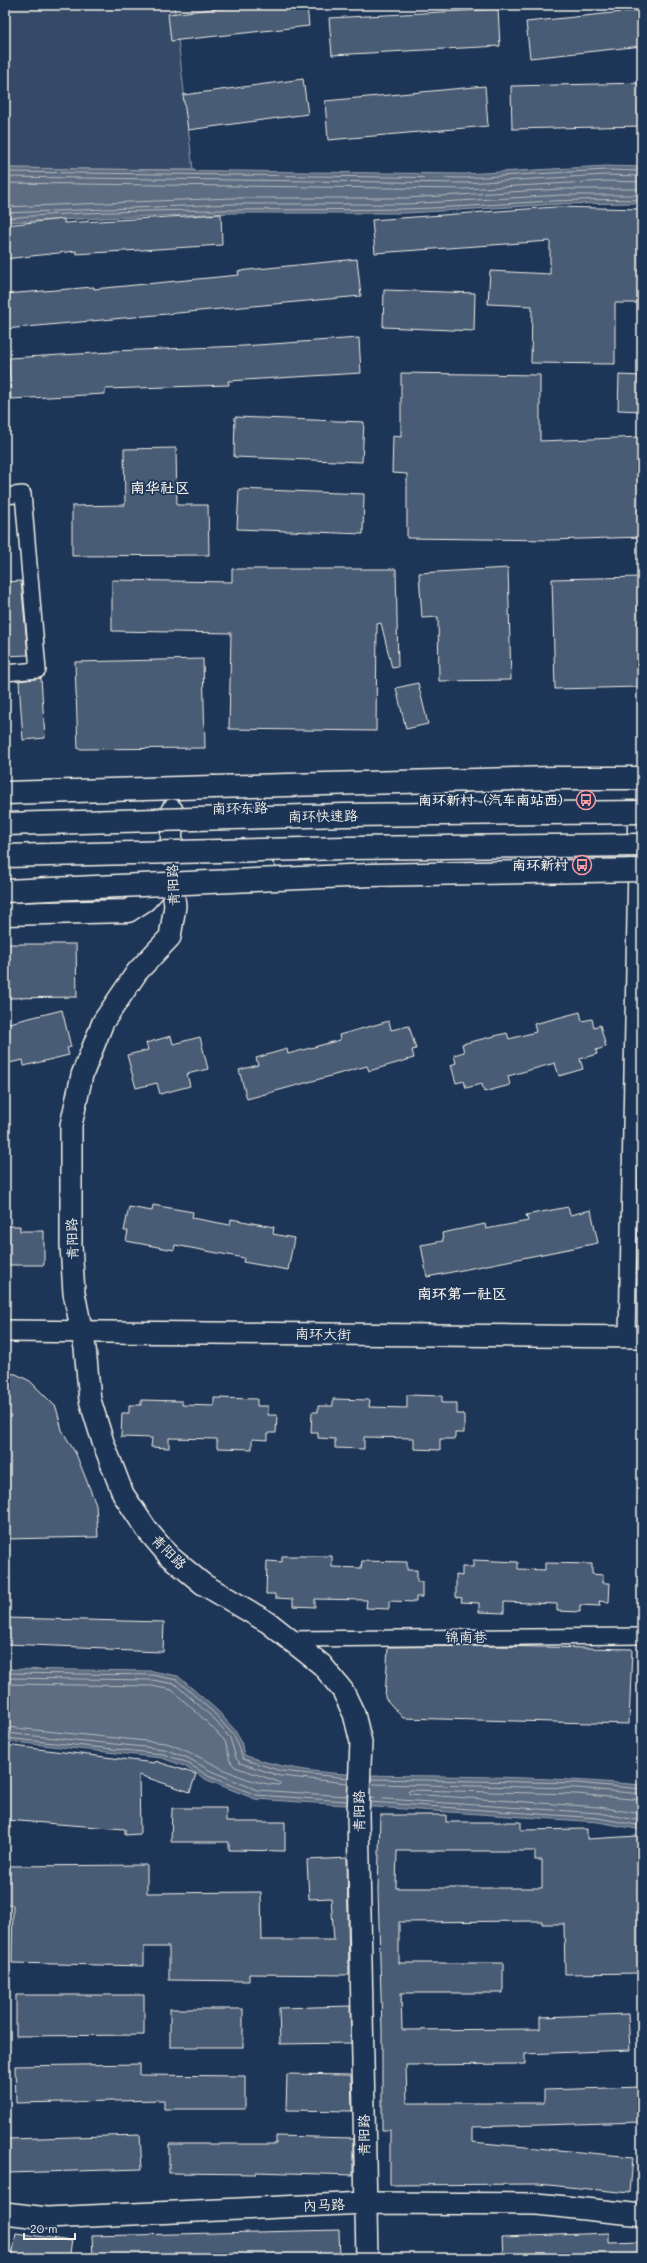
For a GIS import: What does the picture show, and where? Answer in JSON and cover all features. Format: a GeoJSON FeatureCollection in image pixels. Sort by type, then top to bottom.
{"type":"FeatureCollection","features":[{"type":"Feature","properties":{"kind":"main road"},"geometry":{"type":"LineString","coordinates":[[5,785],[402,773],[442,774],[490,803]]}},
{"type":"Feature","properties":{"kind":"main road"},"geometry":{"type":"LineString","coordinates":[[5,792],[554,778],[642,778]]}},
{"type":"Feature","properties":{"kind":"main road","name":"南环东路"},"geometry":{"type":"LineString","coordinates":[[5,813],[490,803],[640,804]]}},
{"type":"Feature","properties":{"kind":"main road","name":"南环快速路"},"geometry":{"type":"LineString","coordinates":[[5,824],[345,816],[640,804]]}},
{"type":"Feature","properties":{"kind":"main road"},"geometry":{"type":"LineString","coordinates":[[5,856],[345,848],[641,861]]}},
{"type":"Feature","properties":{"kind":"main road"},"geometry":{"type":"LineString","coordinates":[[5,874],[641,861]]}},
{"type":"Feature","properties":{"kind":"main road"},"geometry":{"type":"LineString","coordinates":[[5,891],[371,875],[641,861]]}},
{"type":"Feature","properties":{"kind":"main road"},"geometry":{"type":"LineString","coordinates":[[5,914],[128,911],[145,900],[171,871]]}},
{"type":"Feature","properties":{"kind":"street"},"geometry":{"type":"LineString","coordinates":[[5,496],[23,494],[38,670],[5,673]]}},
{"type":"Feature","properties":{"kind":"street"},"geometry":{"type":"LineString","coordinates":[[635,1337],[641,861],[640,804]]}},
{"type":"Feature","properties":{"kind":"street","name":"青阳路"},"geometry":{"type":"LineString","coordinates":[[172,810],[171,871],[175,906],[170,937],[137,972],[103,1022],[82,1075],[71,1125],[71,1245],[74,1293],[82,1332],[90,1400],[103,1442],[123,1494],[147,1530],[169,1556],[203,1584],[269,1623],[322,1665],[343,1691],[354,1714],[361,1742],[358,1767],[358,1814],[367,2258]]}},
{"type":"Feature","properties":{"kind":"street","name":"南环大街"},"geometry":{"type":"LineString","coordinates":[[5,1331],[635,1337]]}},
{"type":"Feature","properties":{"kind":"street","name":"锦南巷"},"geometry":{"type":"LineString","coordinates":[[289,1639],[642,1636]]}},
{"type":"Feature","properties":{"kind":"street","name":"内马路"},"geometry":{"type":"LineString","coordinates":[[5,2213],[47,2218],[365,2203],[537,2204],[642,2215]]}},
{"type":"Feature","properties":{"kind":"shaded area"},"geometry":{"type":"Polygon","coordinates":[[[5,5],[174,5],[193,170],[5,168],[5,5]]]}},
{"type":"Feature","properties":{"kind":"water"},"geometry":{"type":"Polygon","coordinates":[[[606,166],[642,167],[642,203],[562,204],[407,213],[233,213],[5,222],[5,168],[464,174],[606,166]]]}},
{"type":"Feature","properties":{"kind":"water"},"geometry":{"type":"Polygon","coordinates":[[[5,1669],[152,1671],[178,1676],[218,1711],[234,1729],[241,1741],[244,1755],[292,1768],[342,1774],[467,1776],[592,1781],[642,1785],[642,1830],[598,1822],[255,1799],[207,1780],[184,1766],[162,1758],[5,1741],[5,1669]]]}},
{"type":"Feature","properties":{"kind":"building"},"geometry":{"type":"Polygon","coordinates":[[[249,5],[307,5],[309,26],[171,41],[168,14],[249,5]]]}},
{"type":"Feature","properties":{"kind":"building"},"geometry":{"type":"Polygon","coordinates":[[[498,9],[500,46],[332,55],[329,18],[498,9]]]}},
{"type":"Feature","properties":{"kind":"building"},"geometry":{"type":"Polygon","coordinates":[[[642,10],[642,46],[530,58],[526,22],[642,10]]]}},
{"type":"Feature","properties":{"kind":"building"},"geometry":{"type":"Polygon","coordinates":[[[303,79],[308,114],[188,130],[183,95],[303,79]]]}},
{"type":"Feature","properties":{"kind":"building"},"geometry":{"type":"Polygon","coordinates":[[[642,83],[642,126],[512,129],[511,86],[642,83]]]}},
{"type":"Feature","properties":{"kind":"building"},"geometry":{"type":"Polygon","coordinates":[[[485,86],[488,126],[328,140],[325,101],[485,86]]]}},
{"type":"Feature","properties":{"kind":"building"},"geometry":{"type":"Polygon","coordinates":[[[555,207],[642,209],[642,303],[615,303],[615,364],[531,363],[532,306],[488,304],[490,271],[550,274],[550,241],[375,253],[372,220],[555,207]]]}},
{"type":"Feature","properties":{"kind":"building"},"geometry":{"type":"Polygon","coordinates":[[[221,214],[222,245],[76,254],[76,251],[5,259],[5,225],[64,219],[64,223],[221,214]]]}},
{"type":"Feature","properties":{"kind":"building"},"geometry":{"type":"Polygon","coordinates":[[[357,259],[361,296],[5,329],[5,294],[94,287],[94,289],[239,275],[238,271],[357,259]]]}},
{"type":"Feature","properties":{"kind":"building"},"geometry":{"type":"Polygon","coordinates":[[[384,290],[475,293],[474,331],[383,327],[384,290]]]}},
{"type":"Feature","properties":{"kind":"building"},"geometry":{"type":"Polygon","coordinates":[[[359,338],[361,373],[228,381],[229,385],[105,389],[105,394],[11,399],[9,358],[113,351],[243,346],[359,338]]]}},
{"type":"Feature","properties":{"kind":"building"},"geometry":{"type":"Polygon","coordinates":[[[401,373],[540,375],[540,441],[642,437],[642,537],[551,540],[407,538],[407,474],[392,473],[393,436],[401,437],[401,373]]]}},
{"type":"Feature","properties":{"kind":"building"},"geometry":{"type":"Polygon","coordinates":[[[619,375],[642,376],[642,411],[618,410],[619,375]]]}},
{"type":"Feature","properties":{"kind":"building"},"geometry":{"type":"Polygon","coordinates":[[[235,417],[364,422],[362,462],[234,457],[235,417]]]}},
{"type":"Feature","properties":{"kind":"building"},"geometry":{"type":"Polygon","coordinates":[[[176,448],[177,505],[208,505],[209,555],[72,556],[72,506],[125,505],[124,449],[176,448]]]}},
{"type":"Feature","properties":{"kind":"building"},"geometry":{"type":"Polygon","coordinates":[[[239,489],[364,494],[363,534],[237,529],[239,489]]]}},
{"type":"Feature","properties":{"kind":"building"},"geometry":{"type":"Polygon","coordinates":[[[508,568],[511,680],[439,681],[438,617],[422,618],[419,573],[508,568]]]}},
{"type":"Feature","properties":{"kind":"building"},"geometry":{"type":"Polygon","coordinates":[[[232,569],[396,569],[398,667],[392,668],[381,623],[377,624],[376,731],[229,729],[231,633],[112,631],[112,580],[232,582],[232,569]]]}},
{"type":"Feature","properties":{"kind":"building"},"geometry":{"type":"Polygon","coordinates":[[[642,577],[642,687],[555,689],[552,579],[642,577]]]}},
{"type":"Feature","properties":{"kind":"building"},"geometry":{"type":"Polygon","coordinates":[[[21,581],[28,655],[5,656],[5,582],[21,581]]]}},
{"type":"Feature","properties":{"kind":"building"},"geometry":{"type":"Polygon","coordinates":[[[203,659],[205,748],[78,749],[75,662],[203,659]]]}},
{"type":"Feature","properties":{"kind":"building"},"geometry":{"type":"Polygon","coordinates":[[[41,678],[45,738],[23,740],[19,681],[41,678]]]}},
{"type":"Feature","properties":{"kind":"building"},"geometry":{"type":"Polygon","coordinates":[[[418,683],[428,724],[406,729],[396,688],[418,683]]]}},
{"type":"Feature","properties":{"kind":"building"},"geometry":{"type":"Polygon","coordinates":[[[5,944],[76,944],[77,997],[5,998],[5,944]]]}},
{"type":"Feature","properties":{"kind":"building"},"geometry":{"type":"Polygon","coordinates":[[[62,1010],[71,1047],[67,1048],[69,1055],[24,1066],[23,1060],[5,1064],[5,1024],[62,1010]]]}},
{"type":"Feature","properties":{"kind":"building"},"geometry":{"type":"Polygon","coordinates":[[[580,1012],[582,1021],[592,1019],[594,1027],[600,1025],[606,1047],[596,1050],[597,1054],[580,1059],[583,1069],[559,1076],[555,1063],[508,1076],[510,1085],[484,1092],[482,1084],[466,1088],[464,1081],[456,1083],[451,1065],[456,1063],[454,1055],[464,1052],[462,1044],[507,1033],[509,1039],[536,1032],[534,1024],[580,1012]]]}},
{"type":"Feature","properties":{"kind":"building"},"geometry":{"type":"Polygon","coordinates":[[[389,1021],[391,1030],[409,1026],[416,1049],[412,1050],[414,1058],[369,1071],[367,1066],[247,1099],[239,1070],[258,1065],[256,1058],[287,1049],[288,1054],[340,1040],[339,1035],[389,1021]]]}},
{"type":"Feature","properties":{"kind":"building"},"geometry":{"type":"Polygon","coordinates":[[[171,1036],[173,1044],[200,1037],[208,1069],[187,1074],[190,1086],[160,1094],[157,1083],[136,1088],[127,1055],[148,1050],[146,1043],[171,1036]]]}},
{"type":"Feature","properties":{"kind":"building"},"geometry":{"type":"Polygon","coordinates":[[[153,1205],[193,1212],[192,1218],[230,1225],[231,1219],[274,1227],[273,1234],[294,1238],[288,1270],[243,1262],[244,1258],[175,1245],[174,1250],[126,1241],[128,1231],[124,1231],[129,1207],[152,1211],[153,1205]]]}},
{"type":"Feature","properties":{"kind":"building"},"geometry":{"type":"Polygon","coordinates":[[[568,1207],[570,1215],[591,1210],[598,1243],[427,1277],[421,1245],[443,1241],[442,1233],[485,1224],[486,1229],[528,1221],[526,1215],[568,1207]]]}},
{"type":"Feature","properties":{"kind":"building"},"geometry":{"type":"Polygon","coordinates":[[[5,1226],[20,1226],[20,1231],[44,1231],[44,1265],[5,1265],[5,1226]]]}},
{"type":"Feature","properties":{"kind":"building"},"geometry":{"type":"Polygon","coordinates":[[[5,1373],[16,1374],[30,1381],[56,1407],[62,1430],[76,1454],[96,1504],[98,1537],[5,1539],[5,1373]]]}},
{"type":"Feature","properties":{"kind":"building"},"geometry":{"type":"Polygon","coordinates":[[[407,1395],[442,1396],[442,1403],[457,1403],[457,1414],[464,1414],[464,1433],[455,1433],[455,1439],[440,1439],[440,1450],[414,1449],[414,1438],[364,1437],[364,1449],[335,1448],[335,1439],[318,1438],[318,1433],[311,1433],[312,1412],[318,1412],[318,1406],[333,1406],[333,1399],[370,1400],[369,1407],[407,1408],[407,1395]]]}},
{"type":"Feature","properties":{"kind":"building"},"geometry":{"type":"Polygon","coordinates":[[[214,1398],[257,1399],[257,1406],[268,1406],[268,1415],[277,1415],[276,1433],[268,1433],[268,1440],[252,1439],[252,1449],[217,1448],[217,1439],[169,1438],[169,1448],[151,1447],[152,1438],[121,1437],[122,1413],[129,1413],[129,1405],[141,1405],[141,1400],[182,1401],[182,1405],[214,1406],[214,1398]]]}},
{"type":"Feature","properties":{"kind":"building"},"geometry":{"type":"Polygon","coordinates":[[[282,1556],[332,1556],[332,1567],[361,1568],[362,1561],[407,1562],[407,1570],[417,1570],[417,1582],[422,1582],[422,1597],[416,1597],[416,1602],[389,1601],[389,1609],[366,1608],[367,1600],[315,1599],[315,1607],[293,1606],[293,1599],[275,1598],[275,1594],[266,1594],[267,1561],[282,1562],[282,1556]]]}},
{"type":"Feature","properties":{"kind":"building"},"geometry":{"type":"Polygon","coordinates":[[[473,1560],[518,1562],[518,1569],[545,1570],[545,1563],[592,1564],[592,1574],[603,1575],[603,1583],[610,1583],[609,1602],[599,1601],[600,1606],[580,1605],[580,1612],[557,1611],[557,1604],[504,1602],[504,1613],[479,1612],[479,1603],[461,1602],[462,1598],[456,1597],[456,1575],[462,1576],[462,1567],[473,1567],[473,1560]]]}},
{"type":"Feature","properties":{"kind":"building"},"geometry":{"type":"Polygon","coordinates":[[[5,1618],[164,1622],[163,1652],[5,1644],[5,1618]]]}},
{"type":"Feature","properties":{"kind":"building"},"geometry":{"type":"Polygon","coordinates":[[[497,1646],[632,1649],[629,1724],[403,1718],[385,1698],[388,1647],[497,1646]]]}},
{"type":"Feature","properties":{"kind":"building"},"geometry":{"type":"Polygon","coordinates":[[[5,1745],[155,1763],[155,1761],[196,1774],[190,1792],[139,1775],[140,1834],[125,1835],[125,1829],[5,1820],[5,1745]]]}},
{"type":"Feature","properties":{"kind":"building"},"geometry":{"type":"Polygon","coordinates":[[[172,1808],[226,1808],[226,1822],[285,1822],[285,1851],[229,1850],[229,1842],[171,1842],[172,1808]]]}},
{"type":"Feature","properties":{"kind":"building"},"geometry":{"type":"Polygon","coordinates":[[[380,1815],[446,1815],[446,1822],[521,1822],[521,1830],[587,1829],[587,1839],[638,1836],[639,1847],[642,1846],[642,1973],[565,1974],[564,1924],[542,1924],[542,1921],[399,1922],[399,1963],[503,1963],[503,1993],[401,1993],[402,2030],[540,2029],[540,2017],[628,2014],[630,2050],[525,2054],[525,2064],[406,2065],[407,2103],[544,2103],[544,2090],[642,2087],[642,2122],[472,2127],[472,2142],[633,2157],[630,2193],[538,2184],[390,2185],[390,2130],[382,2130],[382,2030],[378,1890],[380,1815]],[[397,1851],[396,1888],[542,1888],[542,1860],[535,1860],[535,1851],[397,1851]]]}},
{"type":"Feature","properties":{"kind":"building"},"geometry":{"type":"Polygon","coordinates":[[[347,1858],[349,1975],[249,1974],[249,1981],[169,1980],[169,1947],[144,1947],[144,1966],[12,1963],[13,1905],[5,1905],[5,1866],[147,1865],[147,1893],[261,1892],[262,1940],[334,1940],[331,1898],[309,1899],[307,1860],[347,1858]]]}},
{"type":"Feature","properties":{"kind":"building"},"geometry":{"type":"Polygon","coordinates":[[[16,1995],[144,1995],[144,2035],[16,2036],[16,1995]]]}},
{"type":"Feature","properties":{"kind":"building"},"geometry":{"type":"Polygon","coordinates":[[[350,2006],[351,2043],[280,2044],[279,2008],[350,2006]]]}},
{"type":"Feature","properties":{"kind":"building"},"geometry":{"type":"Polygon","coordinates":[[[170,2009],[243,2009],[243,2047],[170,2047],[170,2009]]]}},
{"type":"Feature","properties":{"kind":"building"},"geometry":{"type":"Polygon","coordinates":[[[140,2064],[140,2075],[245,2076],[245,2109],[164,2109],[164,2100],[16,2103],[15,2066],[140,2064]]]}},
{"type":"Feature","properties":{"kind":"building"},"geometry":{"type":"Polygon","coordinates":[[[287,2074],[351,2075],[352,2111],[286,2110],[287,2074]]]}},
{"type":"Feature","properties":{"kind":"building"},"geometry":{"type":"Polygon","coordinates":[[[140,2135],[142,2169],[9,2173],[8,2139],[140,2135]]]}},
{"type":"Feature","properties":{"kind":"building"},"geometry":{"type":"Polygon","coordinates":[[[276,2136],[353,2138],[353,2175],[256,2172],[256,2174],[169,2173],[169,2144],[276,2144],[276,2136]]]}},
{"type":"Feature","properties":{"kind":"building"},"geometry":{"type":"Polygon","coordinates":[[[339,2230],[340,2258],[93,2258],[92,2236],[339,2230]]]}},
{"type":"Feature","properties":{"kind":"building"},"geometry":{"type":"Polygon","coordinates":[[[16,2233],[72,2241],[69,2258],[12,2258],[16,2233]]]}},
{"type":"Feature","properties":{"kind":"building"},"geometry":{"type":"Polygon","coordinates":[[[609,2233],[609,2243],[642,2242],[642,2258],[503,2258],[502,2237],[609,2233]]]}},
{"type":"Feature","properties":{"kind":"place","name":"南环新村（汽车南站西）"},"geometry":{"type":"Point","coordinates":[586,800]}},
{"type":"Feature","properties":{"kind":"place","name":"南环新村"},"geometry":{"type":"Point","coordinates":[582,865]}},
{"type":"Feature","properties":{"kind":"district","name":"南华社区"},"geometry":{"type":"Point","coordinates":[160,488]}},
{"type":"Feature","properties":{"kind":"district","name":"南环第一社区"},"geometry":{"type":"Point","coordinates":[462,1294]}}]}
